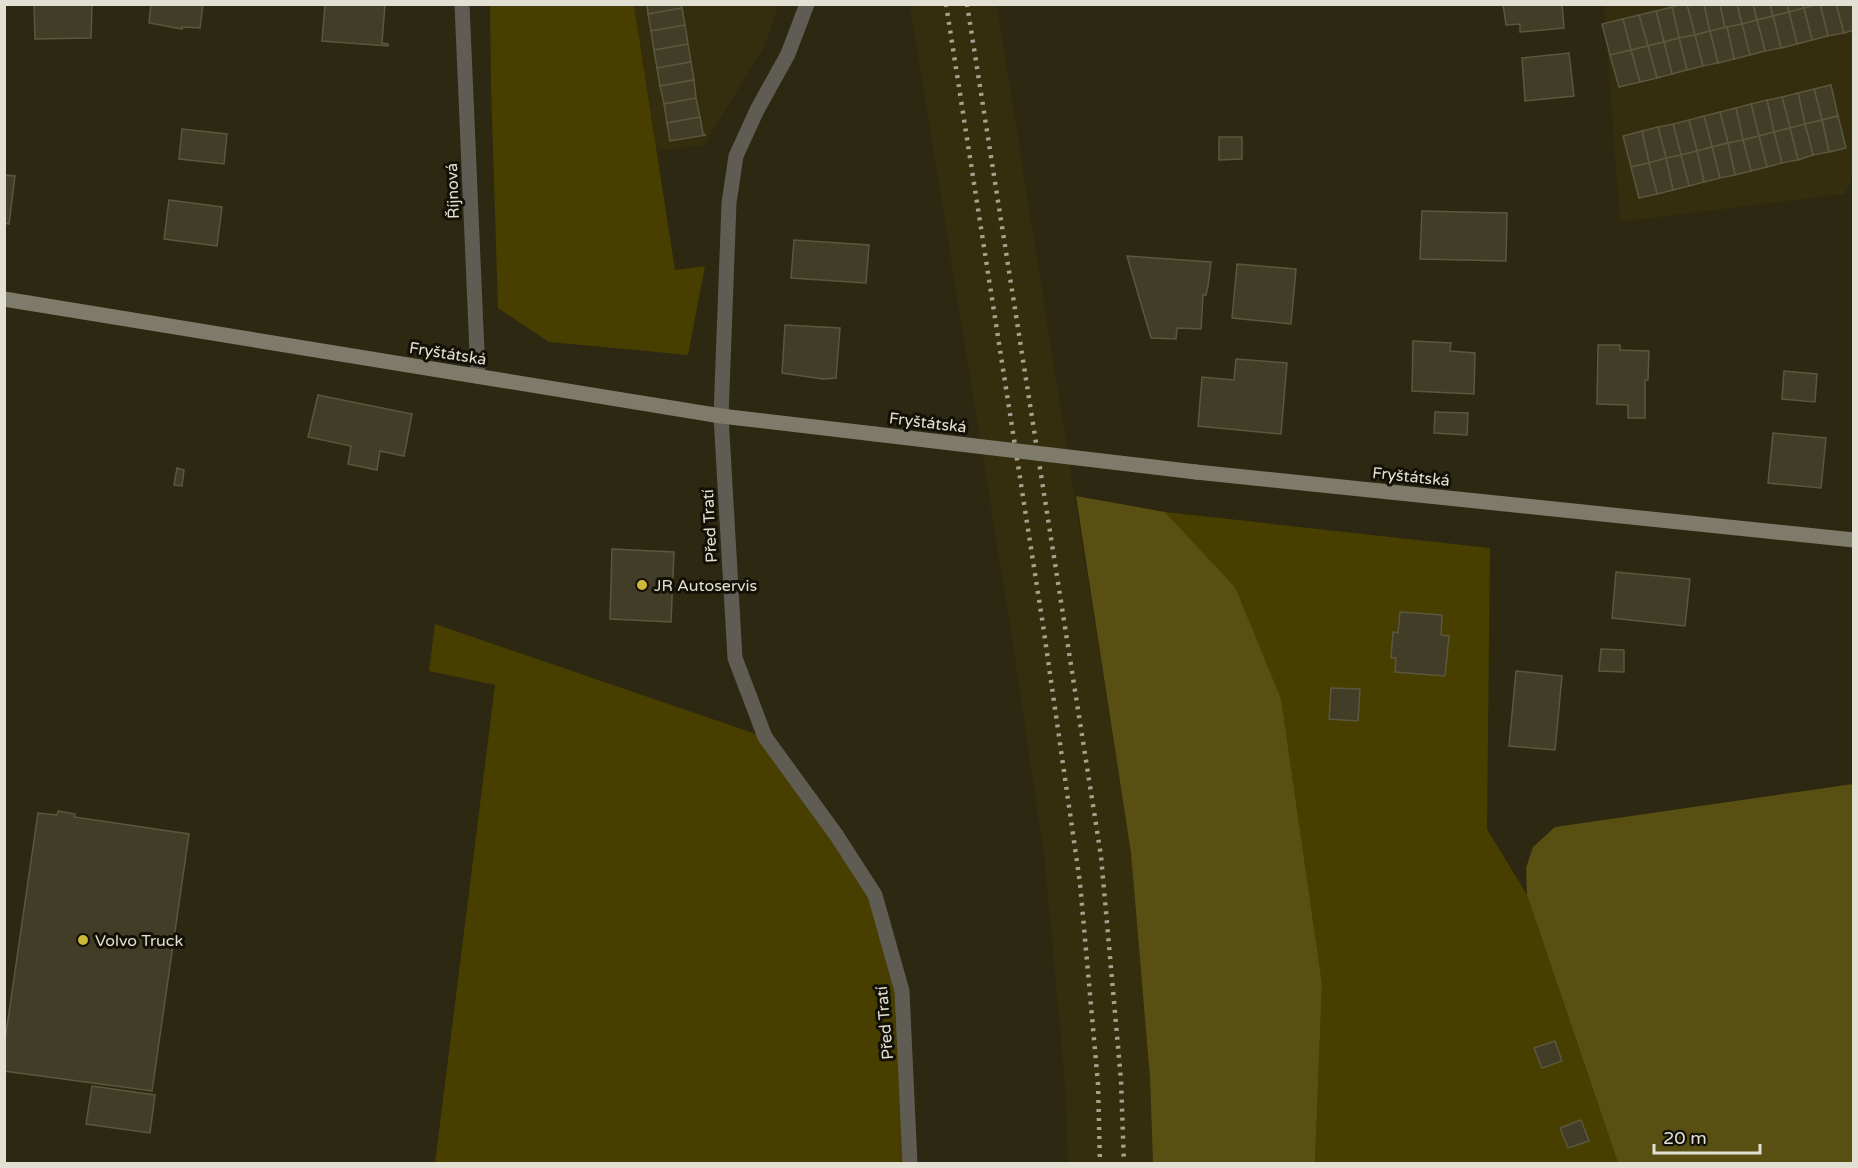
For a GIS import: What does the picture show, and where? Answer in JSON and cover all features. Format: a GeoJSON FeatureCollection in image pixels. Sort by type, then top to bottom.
{"type":"FeatureCollection","features":[{"type":"Feature","properties":{"kind":"street","name":"Říjnová"},"geometry":{"type":"LineString","coordinates":[[462,4],[478,376]]}},
{"type":"Feature","properties":{"kind":"street","name":"Před Tratí"},"geometry":{"type":"LineString","coordinates":[[807,4],[788,54],[757,110],[736,156],[729,202],[721,416],[735,658],[765,737],[837,836],[875,896],[902,991],[910,1164]]}},
{"type":"Feature","properties":{"kind":"street","name":"Fryštátská"},"geometry":{"type":"LineString","coordinates":[[4,299],[721,416],[1196,472],[1854,540]]}},
{"type":"Feature","properties":{"kind":"shaded area"},"geometry":{"type":"Polygon","coordinates":[[[490,5],[634,5],[675,270],[705,266],[688,355],[549,342],[498,308],[490,5]]]}},
{"type":"Feature","properties":{"kind":"shaded area"},"geometry":{"type":"Polygon","coordinates":[[[634,5],[779,5],[763,49],[704,145],[657,151],[634,5]]]}},
{"type":"Feature","properties":{"kind":"shaded area"},"geometry":{"type":"Polygon","coordinates":[[[910,5],[997,5],[1131,853],[1150,1078],[1153,1163],[1068,1163],[1065,1084],[1045,863],[1011,631],[910,5]]]}},
{"type":"Feature","properties":{"kind":"shaded area"},"geometry":{"type":"Polygon","coordinates":[[[1604,5],[1853,5],[1854,173],[1845,194],[1620,222],[1604,5]]]}},
{"type":"Feature","properties":{"kind":"shaded area"},"geometry":{"type":"Polygon","coordinates":[[[1076,496],[1165,512],[1235,587],[1281,699],[1322,985],[1315,1163],[1153,1163],[1150,1078],[1131,853],[1076,496]]]}},
{"type":"Feature","properties":{"kind":"shaded area"},"geometry":{"type":"Polygon","coordinates":[[[1165,512],[1490,548],[1487,829],[1527,895],[1618,1163],[1315,1163],[1322,985],[1235,587],[1165,512]]]}},
{"type":"Feature","properties":{"kind":"shaded area"},"geometry":{"type":"Polygon","coordinates":[[[435,624],[765,737],[875,895],[902,991],[910,1163],[435,1163],[495,685],[429,671],[435,624]]]}},
{"type":"Feature","properties":{"kind":"shaded area"},"geometry":{"type":"Polygon","coordinates":[[[1853,784],[1853,1163],[1618,1163],[1527,895],[1526,868],[1533,847],[1555,827],[1853,784]]]}},
{"type":"Feature","properties":{"kind":"building"},"geometry":{"type":"Polygon","coordinates":[[[34,4],[92,4],[91,38],[35,39],[34,4]]]}},
{"type":"Feature","properties":{"kind":"building"},"geometry":{"type":"Polygon","coordinates":[[[151,4],[203,4],[200,28],[182,27],[182,29],[149,23],[151,4]]]}},
{"type":"Feature","properties":{"kind":"building"},"geometry":{"type":"Polygon","coordinates":[[[325,4],[385,4],[382,43],[388,46],[322,41],[325,4]]]}},
{"type":"Feature","properties":{"kind":"building"},"geometry":{"type":"Polygon","coordinates":[[[647,4],[681,4],[682,8],[648,14],[647,4]]]}},
{"type":"Feature","properties":{"kind":"building"},"geometry":{"type":"Polygon","coordinates":[[[1503,4],[1562,4],[1564,28],[1520,32],[1520,24],[1506,25],[1503,4]]]}},
{"type":"Feature","properties":{"kind":"building"},"geometry":{"type":"Polygon","coordinates":[[[1687,4],[1695,35],[1679,38],[1672,7],[1687,4]]]}},
{"type":"Feature","properties":{"kind":"building"},"geometry":{"type":"Polygon","coordinates":[[[1687,4],[1704,4],[1710,31],[1695,35],[1687,4]]]}},
{"type":"Feature","properties":{"kind":"building"},"geometry":{"type":"Polygon","coordinates":[[[1704,4],[1720,4],[1725,28],[1710,31],[1704,4]]]}},
{"type":"Feature","properties":{"kind":"building"},"geometry":{"type":"Polygon","coordinates":[[[1720,4],[1737,4],[1742,24],[1725,28],[1720,4]]]}},
{"type":"Feature","properties":{"kind":"building"},"geometry":{"type":"Polygon","coordinates":[[[1737,4],[1753,4],[1757,20],[1742,24],[1737,4]]]}},
{"type":"Feature","properties":{"kind":"building"},"geometry":{"type":"Polygon","coordinates":[[[1753,4],[1770,4],[1773,16],[1757,20],[1753,4]]]}},
{"type":"Feature","properties":{"kind":"building"},"geometry":{"type":"Polygon","coordinates":[[[1770,4],[1787,4],[1789,12],[1773,16],[1770,4]]]}},
{"type":"Feature","properties":{"kind":"building"},"geometry":{"type":"Polygon","coordinates":[[[1787,4],[1803,4],[1804,8],[1789,12],[1787,4]]]}},
{"type":"Feature","properties":{"kind":"building"},"geometry":{"type":"Polygon","coordinates":[[[1820,4],[1836,4],[1844,33],[1828,36],[1820,4]]]}},
{"type":"Feature","properties":{"kind":"building"},"geometry":{"type":"Polygon","coordinates":[[[1820,4],[1828,36],[1812,40],[1804,8],[1820,4]]]}},
{"type":"Feature","properties":{"kind":"building"},"geometry":{"type":"Polygon","coordinates":[[[1836,4],[1853,4],[1854,30],[1844,33],[1836,4]]]}},
{"type":"Feature","properties":{"kind":"building"},"geometry":{"type":"Polygon","coordinates":[[[1672,7],[1679,38],[1664,42],[1656,11],[1672,7]]]}},
{"type":"Feature","properties":{"kind":"building"},"geometry":{"type":"Polygon","coordinates":[[[682,8],[685,25],[651,31],[648,14],[682,8]]]}},
{"type":"Feature","properties":{"kind":"building"},"geometry":{"type":"Polygon","coordinates":[[[1804,8],[1812,40],[1797,44],[1789,12],[1804,8]]]}},
{"type":"Feature","properties":{"kind":"building"},"geometry":{"type":"Polygon","coordinates":[[[1656,11],[1664,42],[1648,46],[1639,15],[1656,11]]]}},
{"type":"Feature","properties":{"kind":"building"},"geometry":{"type":"Polygon","coordinates":[[[1789,12],[1797,44],[1781,48],[1773,16],[1789,12]]]}},
{"type":"Feature","properties":{"kind":"building"},"geometry":{"type":"Polygon","coordinates":[[[1639,15],[1648,46],[1631,50],[1623,19],[1639,15]]]}},
{"type":"Feature","properties":{"kind":"building"},"geometry":{"type":"Polygon","coordinates":[[[1773,16],[1781,48],[1765,51],[1757,20],[1773,16]]]}},
{"type":"Feature","properties":{"kind":"building"},"geometry":{"type":"Polygon","coordinates":[[[1623,19],[1631,50],[1610,55],[1602,24],[1623,19]]]}},
{"type":"Feature","properties":{"kind":"building"},"geometry":{"type":"Polygon","coordinates":[[[1757,20],[1765,51],[1750,55],[1742,24],[1757,20]]]}},
{"type":"Feature","properties":{"kind":"building"},"geometry":{"type":"Polygon","coordinates":[[[1742,24],[1750,55],[1734,59],[1727,27],[1742,24]]]}},
{"type":"Feature","properties":{"kind":"building"},"geometry":{"type":"Polygon","coordinates":[[[685,25],[688,44],[654,50],[651,31],[685,25]]]}},
{"type":"Feature","properties":{"kind":"building"},"geometry":{"type":"Polygon","coordinates":[[[1727,27],[1734,59],[1718,63],[1710,31],[1727,27]]]}},
{"type":"Feature","properties":{"kind":"building"},"geometry":{"type":"Polygon","coordinates":[[[1710,31],[1718,63],[1703,66],[1695,35],[1710,31]]]}},
{"type":"Feature","properties":{"kind":"building"},"geometry":{"type":"Polygon","coordinates":[[[1695,35],[1703,66],[1687,70],[1679,38],[1695,35]]]}},
{"type":"Feature","properties":{"kind":"building"},"geometry":{"type":"Polygon","coordinates":[[[1679,38],[1687,70],[1672,74],[1664,42],[1679,38]]]}},
{"type":"Feature","properties":{"kind":"building"},"geometry":{"type":"Polygon","coordinates":[[[1664,42],[1672,74],[1657,78],[1648,46],[1664,42]]]}},
{"type":"Feature","properties":{"kind":"building"},"geometry":{"type":"Polygon","coordinates":[[[688,44],[691,62],[657,68],[654,50],[688,44]]]}},
{"type":"Feature","properties":{"kind":"building"},"geometry":{"type":"Polygon","coordinates":[[[1648,46],[1657,78],[1640,82],[1631,50],[1648,46]]]}},
{"type":"Feature","properties":{"kind":"building"},"geometry":{"type":"Polygon","coordinates":[[[1631,50],[1640,82],[1619,87],[1610,55],[1631,50]]]}},
{"type":"Feature","properties":{"kind":"building"},"geometry":{"type":"Polygon","coordinates":[[[1569,53],[1574,96],[1525,101],[1522,58],[1569,53]]]}},
{"type":"Feature","properties":{"kind":"building"},"geometry":{"type":"Polygon","coordinates":[[[691,62],[694,80],[660,86],[657,68],[691,62]]]}},
{"type":"Feature","properties":{"kind":"building"},"geometry":{"type":"Polygon","coordinates":[[[694,80],[696,98],[664,104],[660,86],[694,80]]]}},
{"type":"Feature","properties":{"kind":"building"},"geometry":{"type":"Polygon","coordinates":[[[1831,85],[1838,116],[1822,120],[1814,89],[1831,85]]]}},
{"type":"Feature","properties":{"kind":"building"},"geometry":{"type":"Polygon","coordinates":[[[1814,89],[1822,120],[1805,124],[1798,93],[1814,89]]]}},
{"type":"Feature","properties":{"kind":"building"},"geometry":{"type":"Polygon","coordinates":[[[1798,93],[1805,124],[1790,128],[1782,97],[1798,93]]]}},
{"type":"Feature","properties":{"kind":"building"},"geometry":{"type":"Polygon","coordinates":[[[1782,97],[1790,128],[1774,132],[1767,100],[1782,97]]]}},
{"type":"Feature","properties":{"kind":"building"},"geometry":{"type":"Polygon","coordinates":[[[696,98],[700,117],[667,123],[664,104],[696,98]]]}},
{"type":"Feature","properties":{"kind":"building"},"geometry":{"type":"Polygon","coordinates":[[[1767,100],[1774,132],[1759,136],[1751,104],[1767,100]]]}},
{"type":"Feature","properties":{"kind":"building"},"geometry":{"type":"Polygon","coordinates":[[[1751,104],[1759,136],[1743,140],[1736,108],[1751,104]]]}},
{"type":"Feature","properties":{"kind":"building"},"geometry":{"type":"Polygon","coordinates":[[[1736,108],[1743,140],[1728,143],[1720,112],[1736,108]]]}},
{"type":"Feature","properties":{"kind":"building"},"geometry":{"type":"Polygon","coordinates":[[[1720,112],[1728,143],[1712,147],[1704,116],[1720,112]]]}},
{"type":"Feature","properties":{"kind":"building"},"geometry":{"type":"Polygon","coordinates":[[[1704,116],[1712,147],[1697,151],[1689,120],[1704,116]]]}},
{"type":"Feature","properties":{"kind":"building"},"geometry":{"type":"Polygon","coordinates":[[[1838,116],[1846,148],[1829,152],[1822,120],[1838,116]]]}},
{"type":"Feature","properties":{"kind":"building"},"geometry":{"type":"Polygon","coordinates":[[[700,117],[703,134],[706,135],[670,141],[667,123],[700,117]]]}},
{"type":"Feature","properties":{"kind":"building"},"geometry":{"type":"Polygon","coordinates":[[[1689,120],[1697,151],[1681,155],[1673,124],[1689,120]]]}},
{"type":"Feature","properties":{"kind":"building"},"geometry":{"type":"Polygon","coordinates":[[[1822,120],[1829,152],[1813,155],[1805,124],[1822,120]]]}},
{"type":"Feature","properties":{"kind":"building"},"geometry":{"type":"Polygon","coordinates":[[[1673,124],[1681,155],[1666,158],[1658,127],[1673,124]]]}},
{"type":"Feature","properties":{"kind":"building"},"geometry":{"type":"Polygon","coordinates":[[[1805,124],[1813,155],[1798,160],[1790,128],[1805,124]]]}},
{"type":"Feature","properties":{"kind":"building"},"geometry":{"type":"Polygon","coordinates":[[[1658,127],[1666,158],[1649,163],[1642,131],[1658,127]]]}},
{"type":"Feature","properties":{"kind":"building"},"geometry":{"type":"Polygon","coordinates":[[[1790,128],[1798,160],[1782,163],[1774,132],[1790,128]]]}},
{"type":"Feature","properties":{"kind":"building"},"geometry":{"type":"Polygon","coordinates":[[[182,129],[227,134],[224,164],[179,159],[182,129]]]}},
{"type":"Feature","properties":{"kind":"building"},"geometry":{"type":"Polygon","coordinates":[[[1642,131],[1649,163],[1631,167],[1623,136],[1642,131]]]}},
{"type":"Feature","properties":{"kind":"building"},"geometry":{"type":"Polygon","coordinates":[[[1774,132],[1782,163],[1767,167],[1759,136],[1774,132]]]}},
{"type":"Feature","properties":{"kind":"building"},"geometry":{"type":"Polygon","coordinates":[[[1759,136],[1767,167],[1751,171],[1743,140],[1759,136]]]}},
{"type":"Feature","properties":{"kind":"building"},"geometry":{"type":"Polygon","coordinates":[[[1219,137],[1242,137],[1242,159],[1219,160],[1219,137]]]}},
{"type":"Feature","properties":{"kind":"building"},"geometry":{"type":"Polygon","coordinates":[[[1743,140],[1751,171],[1735,175],[1728,143],[1743,140]]]}},
{"type":"Feature","properties":{"kind":"building"},"geometry":{"type":"Polygon","coordinates":[[[1728,143],[1735,175],[1720,178],[1712,147],[1728,143]]]}},
{"type":"Feature","properties":{"kind":"building"},"geometry":{"type":"Polygon","coordinates":[[[1712,147],[1720,178],[1704,182],[1697,151],[1712,147]]]}},
{"type":"Feature","properties":{"kind":"building"},"geometry":{"type":"Polygon","coordinates":[[[1697,151],[1704,182],[1689,186],[1681,155],[1697,151]]]}},
{"type":"Feature","properties":{"kind":"building"},"geometry":{"type":"Polygon","coordinates":[[[1681,155],[1689,186],[1673,190],[1666,158],[1681,155]]]}},
{"type":"Feature","properties":{"kind":"building"},"geometry":{"type":"Polygon","coordinates":[[[1666,158],[1673,190],[1657,194],[1649,163],[1666,158]]]}},
{"type":"Feature","properties":{"kind":"building"},"geometry":{"type":"Polygon","coordinates":[[[1649,163],[1657,194],[1639,198],[1631,167],[1649,163]]]}},
{"type":"Feature","properties":{"kind":"building"},"geometry":{"type":"Polygon","coordinates":[[[4,175],[15,176],[9,224],[4,223],[4,175]]]}},
{"type":"Feature","properties":{"kind":"building"},"geometry":{"type":"Polygon","coordinates":[[[169,200],[222,207],[217,246],[164,239],[169,200]]]}},
{"type":"Feature","properties":{"kind":"building"},"geometry":{"type":"Polygon","coordinates":[[[1422,211],[1507,213],[1506,261],[1420,259],[1422,211]]]}},
{"type":"Feature","properties":{"kind":"building"},"geometry":{"type":"Polygon","coordinates":[[[794,240],[869,245],[866,283],[791,278],[794,240]]]}},
{"type":"Feature","properties":{"kind":"building"},"geometry":{"type":"Polygon","coordinates":[[[1127,256],[1211,262],[1206,295],[1203,295],[1201,329],[1177,328],[1176,339],[1151,338],[1127,256]]]}},
{"type":"Feature","properties":{"kind":"building"},"geometry":{"type":"Polygon","coordinates":[[[1237,264],[1296,269],[1291,324],[1232,318],[1237,264]]]}},
{"type":"Feature","properties":{"kind":"building"},"geometry":{"type":"Polygon","coordinates":[[[785,325],[840,328],[836,378],[823,379],[782,373],[785,325]]]}},
{"type":"Feature","properties":{"kind":"building"},"geometry":{"type":"Polygon","coordinates":[[[1413,341],[1451,343],[1450,351],[1475,353],[1474,394],[1412,391],[1413,341]]]}},
{"type":"Feature","properties":{"kind":"building"},"geometry":{"type":"Polygon","coordinates":[[[1598,345],[1620,345],[1620,350],[1649,351],[1648,380],[1645,380],[1645,418],[1628,418],[1628,405],[1597,404],[1598,345]]]}},
{"type":"Feature","properties":{"kind":"building"},"geometry":{"type":"Polygon","coordinates":[[[1236,359],[1287,363],[1281,434],[1198,426],[1202,377],[1234,380],[1236,359]]]}},
{"type":"Feature","properties":{"kind":"building"},"geometry":{"type":"Polygon","coordinates":[[[1784,371],[1817,374],[1815,402],[1782,399],[1784,371]]]}},
{"type":"Feature","properties":{"kind":"building"},"geometry":{"type":"Polygon","coordinates":[[[318,395],[412,414],[404,456],[380,451],[377,470],[348,464],[351,446],[308,437],[318,395]]]}},
{"type":"Feature","properties":{"kind":"building"},"geometry":{"type":"Polygon","coordinates":[[[1435,412],[1468,413],[1467,435],[1434,433],[1435,412]]]}},
{"type":"Feature","properties":{"kind":"building"},"geometry":{"type":"Polygon","coordinates":[[[1773,433],[1826,438],[1821,488],[1768,483],[1773,433]]]}},
{"type":"Feature","properties":{"kind":"building"},"geometry":{"type":"Polygon","coordinates":[[[177,468],[184,470],[182,486],[174,485],[177,468]]]}},
{"type":"Feature","properties":{"kind":"building","name":"JR Autoservis"},"geometry":{"type":"Polygon","coordinates":[[[612,549],[674,552],[671,622],[610,619],[612,549]]]}},
{"type":"Feature","properties":{"kind":"building"},"geometry":{"type":"Polygon","coordinates":[[[1616,572],[1690,579],[1685,626],[1612,618],[1616,572]]]}},
{"type":"Feature","properties":{"kind":"building"},"geometry":{"type":"Polygon","coordinates":[[[1400,612],[1442,615],[1441,635],[1449,636],[1445,676],[1395,672],[1396,658],[1391,658],[1393,632],[1398,633],[1400,612]]]}},
{"type":"Feature","properties":{"kind":"building"},"geometry":{"type":"Polygon","coordinates":[[[1601,649],[1624,650],[1624,672],[1599,671],[1601,649]]]}},
{"type":"Feature","properties":{"kind":"building"},"geometry":{"type":"Polygon","coordinates":[[[1516,671],[1562,676],[1555,750],[1509,746],[1516,671]]]}},
{"type":"Feature","properties":{"kind":"building"},"geometry":{"type":"Polygon","coordinates":[[[1331,688],[1360,689],[1358,721],[1329,719],[1331,688]]]}},
{"type":"Feature","properties":{"kind":"building"},"geometry":{"type":"Polygon","coordinates":[[[58,811],[75,814],[74,817],[189,834],[152,1091],[4,1071],[4,1047],[38,813],[57,815],[58,811]]]}},
{"type":"Feature","properties":{"kind":"building"},"geometry":{"type":"Polygon","coordinates":[[[1555,1041],[1562,1061],[1542,1068],[1534,1048],[1555,1041]]]}},
{"type":"Feature","properties":{"kind":"building"},"geometry":{"type":"Polygon","coordinates":[[[92,1086],[155,1095],[150,1133],[86,1124],[92,1086]]]}},
{"type":"Feature","properties":{"kind":"building"},"geometry":{"type":"Polygon","coordinates":[[[1581,1120],[1589,1141],[1568,1148],[1560,1128],[1581,1120]]]}},
{"type":"Feature","properties":{"kind":"railway"},"geometry":{"type":"LineString","coordinates":[[946,4],[1043,625],[1080,883],[1098,1084],[1100,1164]]}},
{"type":"Feature","properties":{"kind":"railway"},"geometry":{"type":"LineString","coordinates":[[967,4],[1101,856],[1121,1080],[1124,1164]]}},
{"type":"Feature","properties":{"kind":"place","name":"JR Autoservis"},"geometry":{"type":"Point","coordinates":[642,585]}},
{"type":"Feature","properties":{"kind":"place","name":"Volvo Truck"},"geometry":{"type":"Point","coordinates":[83,940]}}]}
